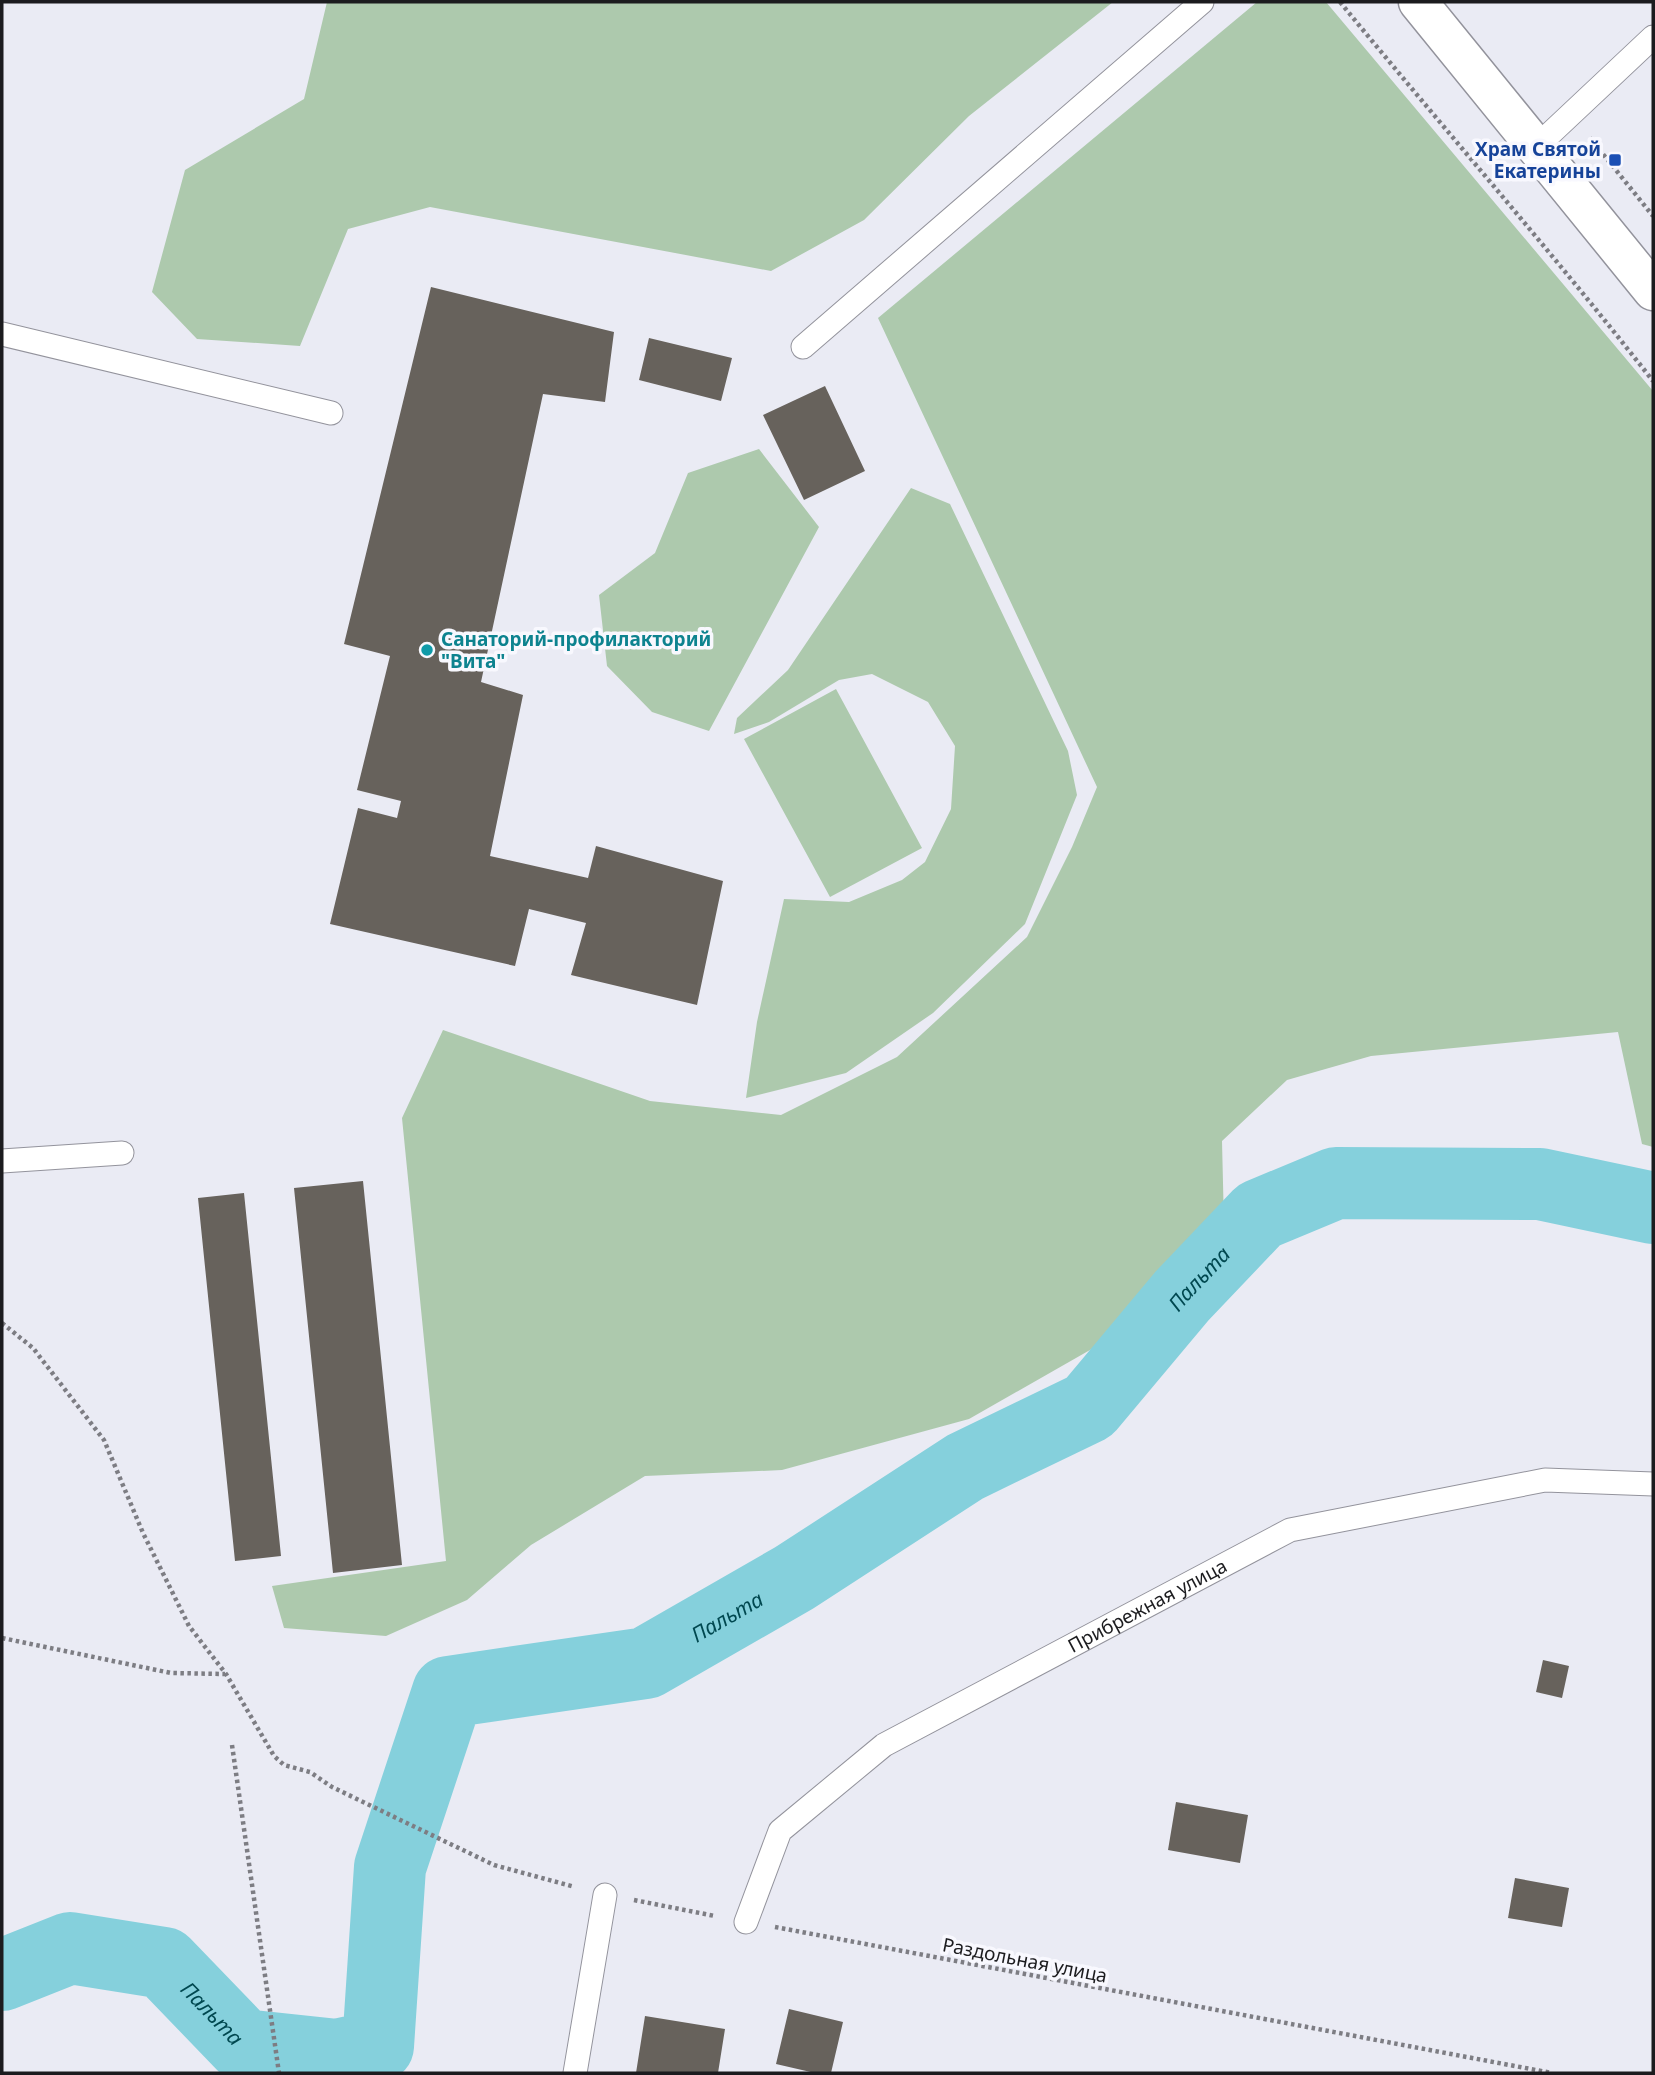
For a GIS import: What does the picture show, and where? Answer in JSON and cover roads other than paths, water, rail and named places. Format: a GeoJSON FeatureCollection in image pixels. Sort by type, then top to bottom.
{"type":"FeatureCollection","features":[{"type":"Feature","properties":{"kind":"main road"},"geometry":{"type":"LineString","coordinates":[[1418,2],[1653,291]]}},
{"type":"Feature","properties":{"kind":"lane"},"geometry":{"type":"LineString","coordinates":[[803,347],[1202,2]]}},
{"type":"Feature","properties":{"kind":"lane"},"geometry":{"type":"LineString","coordinates":[[1536,147],[1653,37]]}},
{"type":"Feature","properties":{"kind":"lane"},"geometry":{"type":"LineString","coordinates":[[2,334],[331,413]]}},
{"type":"Feature","properties":{"kind":"lane"},"geometry":{"type":"LineString","coordinates":[[2,1161],[122,1153]]}},
{"type":"Feature","properties":{"kind":"lane","name":"Прибрежная улица"},"geometry":{"type":"LineString","coordinates":[[746,1922],[780,1831],[884,1745],[1290,1530],[1545,1480],[1653,1484]]}},
{"type":"Feature","properties":{"kind":"lane"},"geometry":{"type":"LineString","coordinates":[[575,2073],[605,1895]]}},
{"type":"Feature","properties":{"kind":"waterway","name":"Пальта"},"geometry":{"type":"LineString","coordinates":[[2,1975],[70,1948],[164,1963],[243,2045],[337,2055],[378,2046],[390,1867],[448,1692],[646,1663],[794,1578],[965,1467],[1089,1407],[1182,1296],[1259,1215],[1336,1183],[1540,1184],[1653,1208]]}},
{"type":"Feature","properties":{"kind":"place","name":"Храм Святой Екатерины"},"geometry":{"type":"Point","coordinates":[1615,160]}},
{"type":"Feature","properties":{"kind":"place","name":"Санаторий-профилакторий \"Вита\""},"geometry":{"type":"Point","coordinates":[427,650]}}]}
